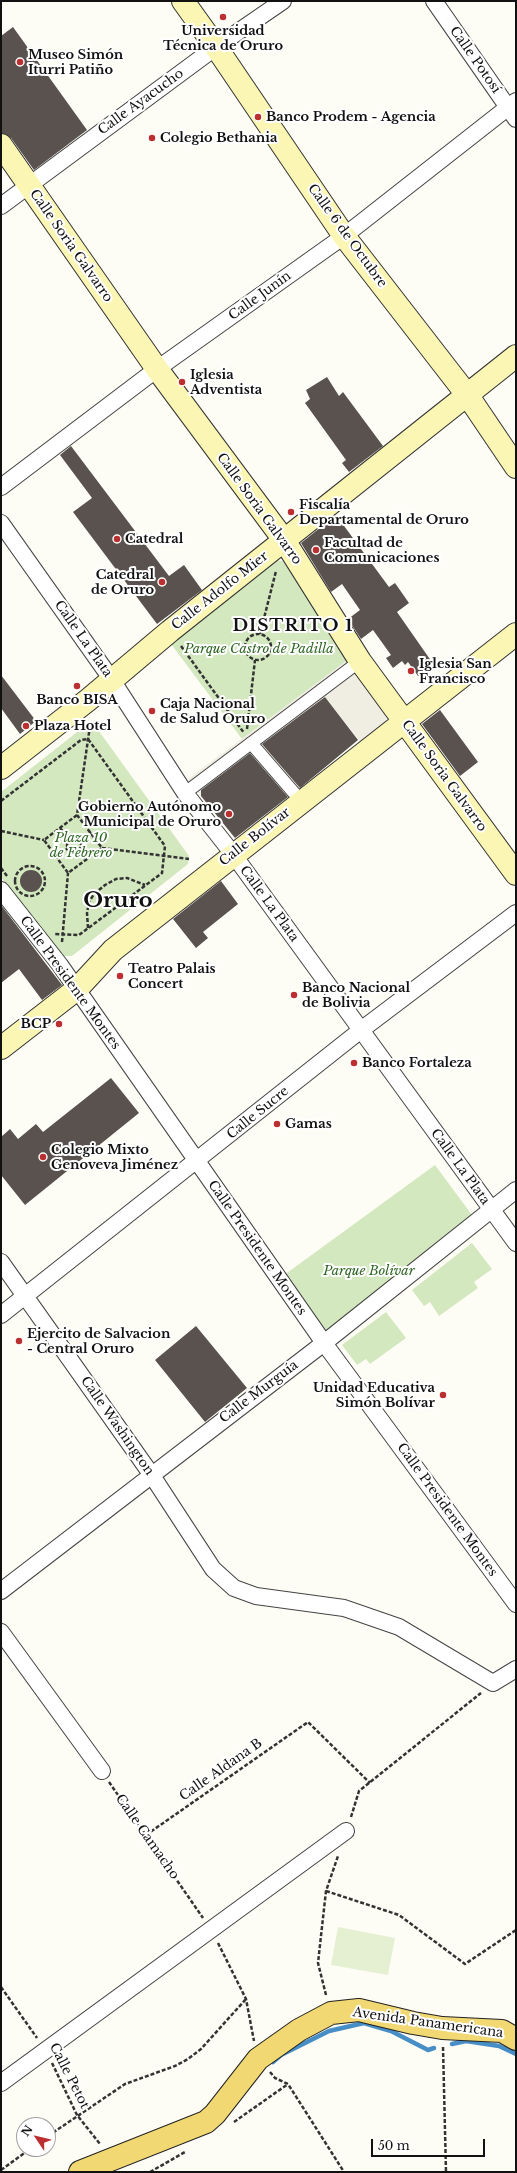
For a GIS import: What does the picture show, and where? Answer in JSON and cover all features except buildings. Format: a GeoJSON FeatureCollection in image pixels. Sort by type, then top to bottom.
{"type":"FeatureCollection","features":[{"type":"Feature","properties":{"kind":"main road","name":"Calle 6 de Octubre"},"geometry":{"type":"LineString","coordinates":[[183,1],[216,46],[344,236],[468,396],[516,467]]}},
{"type":"Feature","properties":{"kind":"main road","name":"Calle Soria Galvarro"},"geometry":{"type":"LineString","coordinates":[[1,145],[157,369],[284,540],[360,661],[516,874]]}},
{"type":"Feature","properties":{"kind":"main road","name":"Calle Adolfo Mier"},"geometry":{"type":"LineString","coordinates":[[1,768],[112,680],[170,631],[468,396],[516,356]]}},
{"type":"Feature","properties":{"kind":"main road","name":"Calle Bolívar"},"geometry":{"type":"LineString","coordinates":[[1,1048],[77,989],[113,950],[301,800],[516,634]]}},
{"type":"Feature","properties":{"kind":"main road","name":"Avenida Panamericana"},"geometry":{"type":"LineString","coordinates":[[80,2172],[206,2122],[215,2114],[258,2059],[299,2030],[331,2013],[359,2010],[413,2023],[442,2028],[502,2031],[516,2038]]}},
{"type":"Feature","properties":{"kind":"street","name":"Calle Ayacucho"},"geometry":{"type":"LineString","coordinates":[[1,206],[216,46],[283,1]]}},
{"type":"Feature","properties":{"kind":"street","name":"Calle Potosí"},"geometry":{"type":"LineString","coordinates":[[434,1],[513,109]]}},
{"type":"Feature","properties":{"kind":"street","name":"Calle Junín"},"geometry":{"type":"LineString","coordinates":[[1,487],[157,369],[344,236],[513,109]]}},
{"type":"Feature","properties":{"kind":"street","name":"Calle La Plata"},"geometry":{"type":"LineString","coordinates":[[1,522],[112,680],[185,793],[233,854],[516,1243]]}},
{"type":"Feature","properties":{"kind":"street"},"geometry":{"type":"LineString","coordinates":[[185,793],[360,661]]}},
{"type":"Feature","properties":{"kind":"street"},"geometry":{"type":"LineString","coordinates":[[251,743],[301,800]]}},
{"type":"Feature","properties":{"kind":"street","name":"Calle Presidente Montes"},"geometry":{"type":"LineString","coordinates":[[1,890],[77,989],[324,1343],[516,1604]]}},
{"type":"Feature","properties":{"kind":"street","name":"Calle Sucre"},"geometry":{"type":"LineString","coordinates":[[1,1315],[361,1030],[516,913]]}},
{"type":"Feature","properties":{"kind":"street","name":"Calle Murguía"},"geometry":{"type":"LineString","coordinates":[[1,1591],[151,1474],[324,1343],[492,1211],[516,1190]]}},
{"type":"Feature","properties":{"kind":"street","name":"Calle Washington"},"geometry":{"type":"LineString","coordinates":[[1,1262],[151,1474],[213,1569],[234,1588],[256,1596],[344,1608],[399,1627],[493,1683]]}},
{"type":"Feature","properties":{"kind":"street"},"geometry":{"type":"LineString","coordinates":[[1,1632],[102,1771]]}},
{"type":"Feature","properties":{"kind":"street"},"geometry":{"type":"LineString","coordinates":[[493,1683],[516,1668]]}},
{"type":"Feature","properties":{"kind":"street"},"geometry":{"type":"LineString","coordinates":[[1,2083],[212,1931],[346,1831]]}},
{"type":"Feature","properties":{"kind":"path"},"geometry":{"type":"LineString","coordinates":[[260,634],[277,569]]}},
{"type":"Feature","properties":{"kind":"path"},"geometry":{"type":"LineString","coordinates":[[170,631],[246,736],[255,660]]}},
{"type":"Feature","properties":{"kind":"path"},"geometry":{"type":"LineString","coordinates":[[256,634],[260,634],[270,641],[271,650],[267,657],[255,660],[248,655],[245,647],[248,639],[256,634]]}},
{"type":"Feature","properties":{"kind":"path"},"geometry":{"type":"LineString","coordinates":[[44,840],[77,815],[90,726]]}},
{"type":"Feature","properties":{"kind":"path"},"geometry":{"type":"LineString","coordinates":[[1,801],[81,740],[88,739]]}},
{"type":"Feature","properties":{"kind":"path"},"geometry":{"type":"LineString","coordinates":[[49,934],[78,935],[162,873],[165,846],[88,739]]}},
{"type":"Feature","properties":{"kind":"path"},"geometry":{"type":"LineString","coordinates":[[77,815],[102,848]]}},
{"type":"Feature","properties":{"kind":"path"},"geometry":{"type":"LineString","coordinates":[[60,828],[70,840]]}},
{"type":"Feature","properties":{"kind":"path"},"geometry":{"type":"LineString","coordinates":[[1,831],[44,840],[68,873],[61,949]]}},
{"type":"Feature","properties":{"kind":"path"},"geometry":{"type":"LineString","coordinates":[[80,841],[90,832]]}},
{"type":"Feature","properties":{"kind":"path"},"geometry":{"type":"LineString","coordinates":[[70,840],[76,838],[80,841]]}},
{"type":"Feature","properties":{"kind":"path"},"geometry":{"type":"LineString","coordinates":[[57,858],[68,848],[70,840]]}},
{"type":"Feature","properties":{"kind":"path"},"geometry":{"type":"LineString","coordinates":[[78,850],[81,847],[80,841]]}},
{"type":"Feature","properties":{"kind":"path"},"geometry":{"type":"LineString","coordinates":[[68,848],[72,851],[78,850]]}},
{"type":"Feature","properties":{"kind":"path"},"geometry":{"type":"LineString","coordinates":[[68,873],[102,848],[189,859]]}},
{"type":"Feature","properties":{"kind":"path"},"geometry":{"type":"LineString","coordinates":[[78,850],[86,860]]}},
{"type":"Feature","properties":{"kind":"path"},"geometry":{"type":"LineString","coordinates":[[20,893],[28,897],[34,897],[42,892],[46,882],[43,872],[40,869],[35,866],[25,867],[17,873],[15,883],[20,893],[24,898]]}},
{"type":"Feature","properties":{"kind":"path"},"geometry":{"type":"LineString","coordinates":[[88,928],[87,912],[89,902],[94,894],[105,885],[116,879],[127,878],[145,885]]}},
{"type":"Feature","properties":{"kind":"path"},"geometry":{"type":"LineString","coordinates":[[331,2013],[318,1963],[326,1891],[359,1791],[493,1683]]}},
{"type":"Feature","properties":{"kind":"path","name":"Calle Aldana B"},"geometry":{"type":"LineString","coordinates":[[146,1835],[308,1722],[370,1783]]}},
{"type":"Feature","properties":{"kind":"path","name":"Calle Camacho"},"geometry":{"type":"LineString","coordinates":[[102,1771],[212,1931],[246,1999],[258,2059]]}},
{"type":"Feature","properties":{"kind":"path"},"geometry":{"type":"LineString","coordinates":[[326,1891],[400,1915],[465,1964],[516,1930]]}},
{"type":"Feature","properties":{"kind":"path","name":"Calle Petot"},"geometry":{"type":"LineString","coordinates":[[1,1987],[46,2050],[77,2116],[112,2159]]}},
{"type":"Feature","properties":{"kind":"path"},"geometry":{"type":"LineString","coordinates":[[56,2130],[125,2084],[188,2059],[200,2049],[246,1999]]}},
{"type":"Feature","properties":{"kind":"path"},"geometry":{"type":"LineString","coordinates":[[442,2028],[446,2172]]}},
{"type":"Feature","properties":{"kind":"path"},"geometry":{"type":"LineString","coordinates":[[258,2059],[275,2078],[288,2084],[344,2172]]}},
{"type":"Feature","properties":{"kind":"path"},"geometry":{"type":"LineString","coordinates":[[1,2170],[19,2157]]}},
{"type":"Feature","properties":{"kind":"green space","name":"Parque Castro de Padilla"},"geometry":{"type":"Polygon","coordinates":[[[273,560],[283,561],[349,659],[242,739],[168,640],[273,560]]]}},
{"type":"Feature","properties":{"kind":"green space","name":"Plaza 10 de Febrero"},"geometry":{"type":"Polygon","coordinates":[[[86,725],[96,727],[189,856],[188,864],[72,956],[58,956],[1,877],[1,792],[86,725]]]}},
{"type":"Feature","properties":{"kind":"green space","name":"Parque Bolívar"},"geometry":{"type":"Polygon","coordinates":[[[435,1165],[472,1215],[320,1336],[280,1278],[435,1165]]]}},
{"type":"Feature","properties":{"kind":"green space"},"geometry":{"type":"Polygon","coordinates":[[[472,1243],[492,1269],[474,1282],[478,1288],[439,1316],[430,1302],[424,1306],[412,1290],[472,1243]]]}},
{"type":"Feature","properties":{"kind":"green space"},"geometry":{"type":"Polygon","coordinates":[[[386,1312],[406,1338],[370,1364],[366,1359],[357,1365],[342,1345],[386,1312]]]}},
{"type":"Feature","properties":{"kind":"green space"},"geometry":{"type":"Polygon","coordinates":[[[338,1927],[395,1938],[388,1975],[331,1965],[338,1927]]]}},
{"type":"Feature","properties":{"kind":"shaded area"},"geometry":{"type":"Polygon","coordinates":[[[349,659],[387,716],[384,729],[363,745],[325,697],[295,720],[293,717],[267,737],[308,791],[293,802],[253,750],[201,789],[201,796],[188,779],[349,659]]]}},
{"type":"Feature","properties":{"kind":"waterway"},"geometry":{"type":"LineString","coordinates":[[273,2062],[281,2055],[329,2031],[364,2023],[391,2031],[428,2050],[434,2048]]}},
{"type":"Feature","properties":{"kind":"waterway"},"geometry":{"type":"LineString","coordinates":[[452,2044],[466,2041],[499,2046],[516,2054]]}},
{"type":"Feature","properties":{"kind":"place","name":"Universidad Técnica de Oruro"},"geometry":{"type":"Point","coordinates":[223,17]}},
{"type":"Feature","properties":{"kind":"place","name":"Museo Simón Iturri Patiño"},"geometry":{"type":"Point","coordinates":[20,62]}},
{"type":"Feature","properties":{"kind":"place","name":"Banco Prodem - Agencia"},"geometry":{"type":"Point","coordinates":[258,117]}},
{"type":"Feature","properties":{"kind":"place","name":"Colegio Bethania"},"geometry":{"type":"Point","coordinates":[152,138]}},
{"type":"Feature","properties":{"kind":"place","name":"Iglesia Adventista"},"geometry":{"type":"Point","coordinates":[182,382]}},
{"type":"Feature","properties":{"kind":"place","name":"Fiscalía Departamental de Oruro"},"geometry":{"type":"Point","coordinates":[291,512]}},
{"type":"Feature","properties":{"kind":"place","name":"Catedral"},"geometry":{"type":"Point","coordinates":[117,539]}},
{"type":"Feature","properties":{"kind":"place","name":"Facultad de Comunicaciones"},"geometry":{"type":"Point","coordinates":[316,550]}},
{"type":"Feature","properties":{"kind":"place","name":"Catedral de Oruro"},"geometry":{"type":"Point","coordinates":[162,582]}},
{"type":"Feature","properties":{"kind":"place","name":"Iglesia San Francisco"},"geometry":{"type":"Point","coordinates":[411,671]}},
{"type":"Feature","properties":{"kind":"place","name":"Banco BISA"},"geometry":{"type":"Point","coordinates":[77,686]}},
{"type":"Feature","properties":{"kind":"place","name":"Caja Nacional de Salud Oruro"},"geometry":{"type":"Point","coordinates":[152,711]}},
{"type":"Feature","properties":{"kind":"place","name":"Plaza Hotel"},"geometry":{"type":"Point","coordinates":[26,726]}},
{"type":"Feature","properties":{"kind":"place","name":"Gobierno Autónomo Municipal de Oruro"},"geometry":{"type":"Point","coordinates":[229,814]}},
{"type":"Feature","properties":{"kind":"place","name":"Teatro Palais Concert"},"geometry":{"type":"Point","coordinates":[120,976]}},
{"type":"Feature","properties":{"kind":"place","name":"Banco Nacional de Bolivia"},"geometry":{"type":"Point","coordinates":[294,995]}},
{"type":"Feature","properties":{"kind":"place","name":"BCP"},"geometry":{"type":"Point","coordinates":[59,1024]}},
{"type":"Feature","properties":{"kind":"place","name":"Banco Fortaleza"},"geometry":{"type":"Point","coordinates":[354,1063]}},
{"type":"Feature","properties":{"kind":"place","name":"Gamas"},"geometry":{"type":"Point","coordinates":[277,1124]}},
{"type":"Feature","properties":{"kind":"place","name":"Colegio Mixto Genoveva Jiménez"},"geometry":{"type":"Point","coordinates":[43,1157]}},
{"type":"Feature","properties":{"kind":"place","name":"Ejercito de Salvacion - Central Oruro"},"geometry":{"type":"Point","coordinates":[19,1341]}},
{"type":"Feature","properties":{"kind":"place","name":"Unidad Educativa Simón Bolívar"},"geometry":{"type":"Point","coordinates":[443,1395]}},
{"type":"Feature","properties":{"kind":"district","name":"DISTRITO 1"},"geometry":{"type":"Point","coordinates":[293,626]}},
{"type":"Feature","properties":{"kind":"district","name":"Oruro"},"geometry":{"type":"Point","coordinates":[118,901]}}]}
